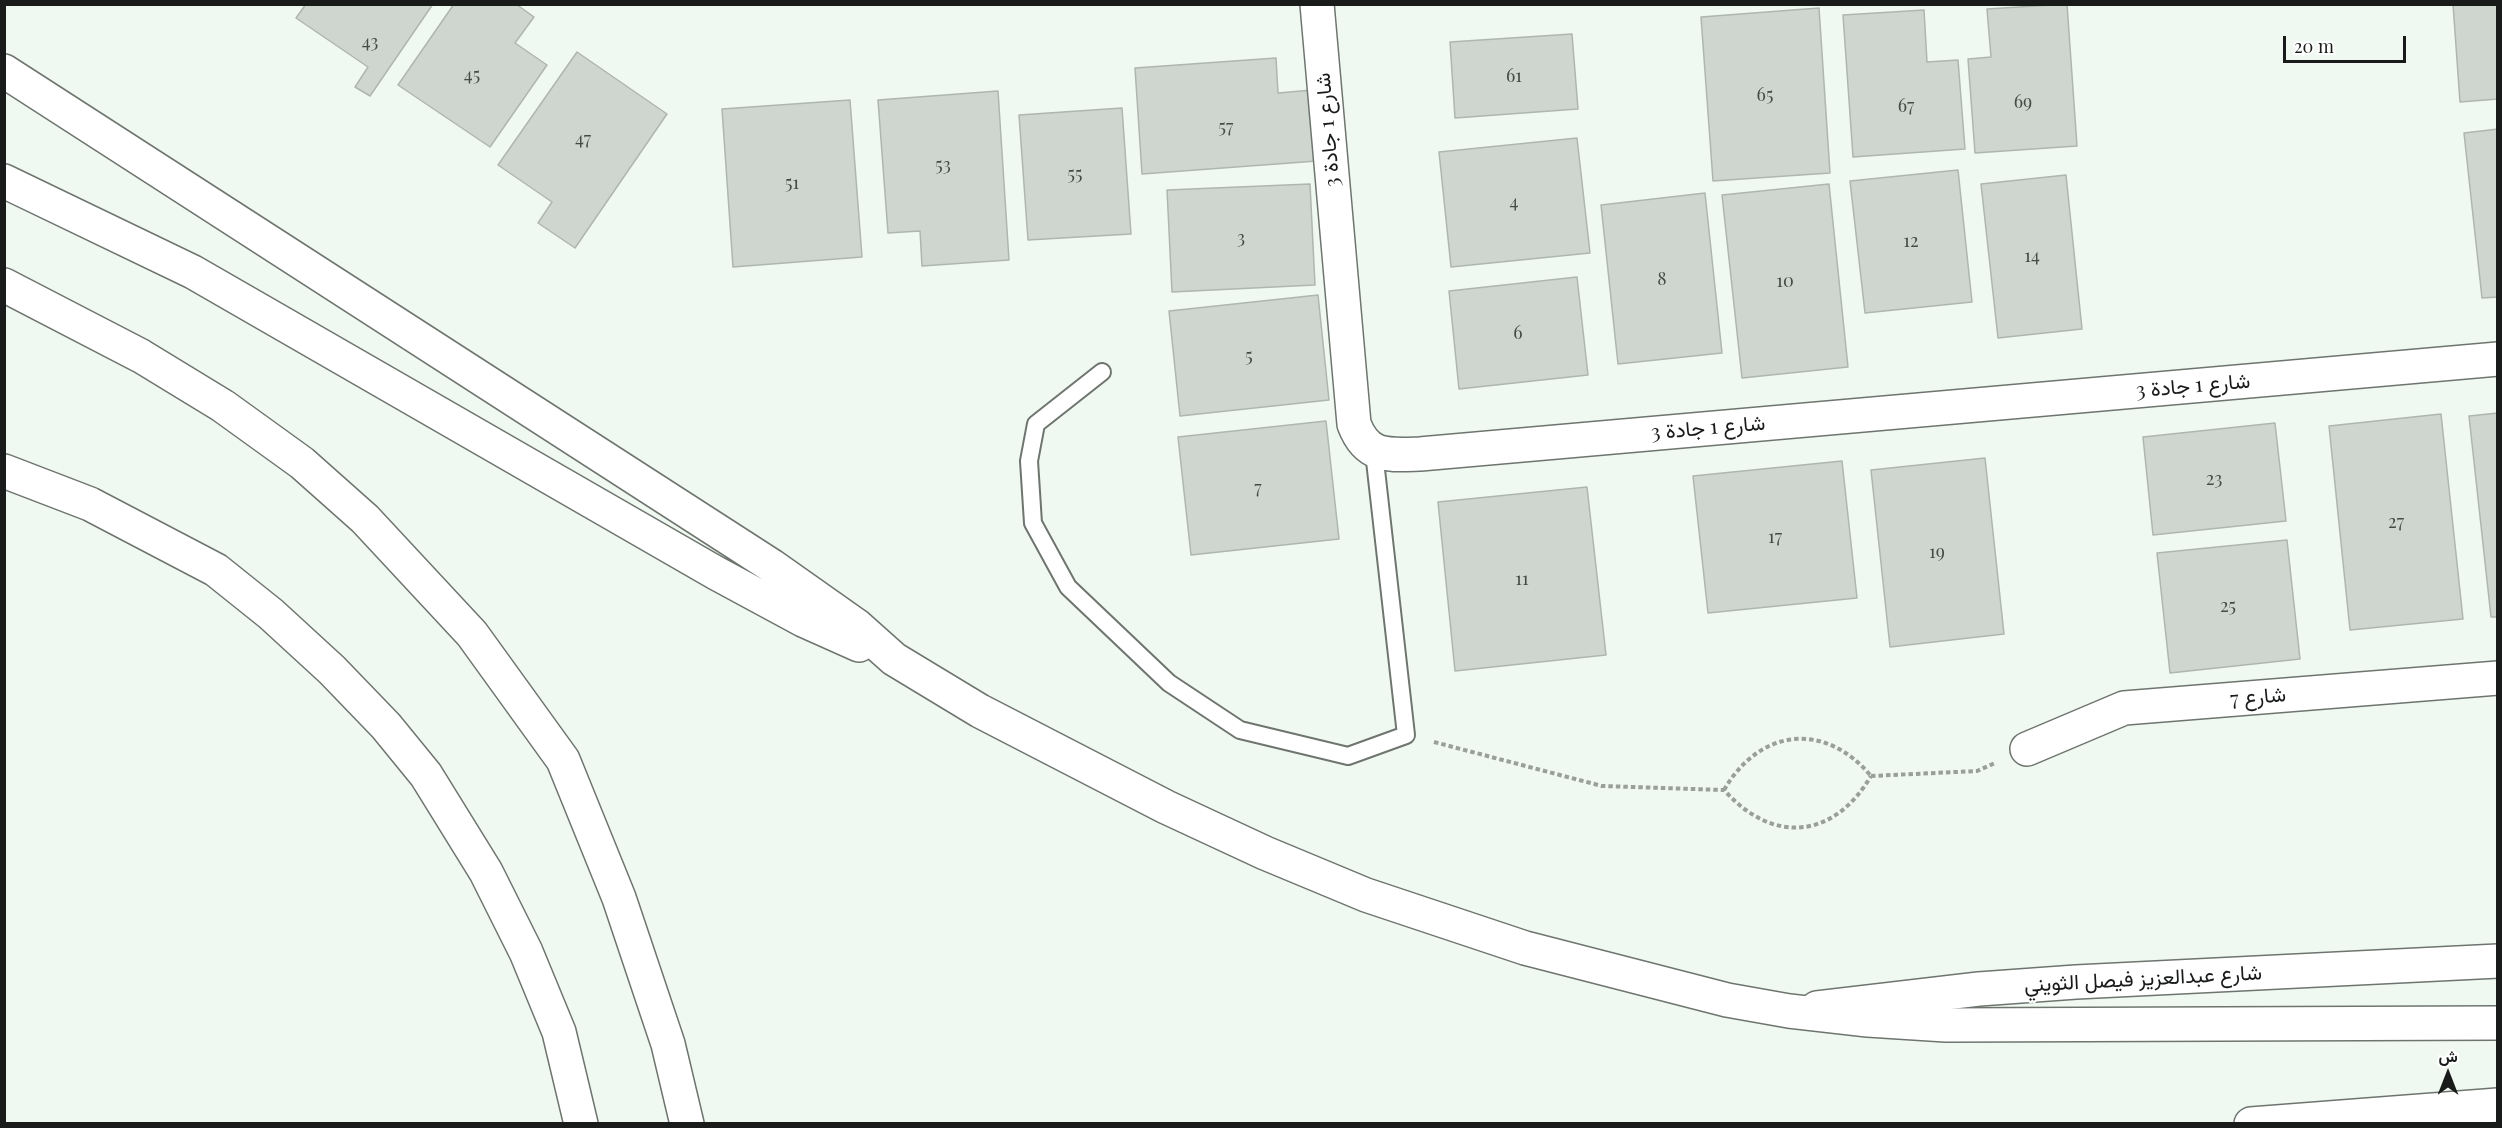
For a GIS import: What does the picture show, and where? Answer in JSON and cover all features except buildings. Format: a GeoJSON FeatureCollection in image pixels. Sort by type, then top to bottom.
{"type":"FeatureCollection","features":[{"type":"Feature","properties":{"kind":"main road","name":"شارع 1 جادة 3"},"geometry":{"type":"LineString","coordinates":[[1317,4],[1354,424],[1360,440],[1374,452],[1420,454],[2498,358]]}},
{"type":"Feature","properties":{"kind":"main road"},"geometry":{"type":"LineString","coordinates":[[4,71],[772,566],[857,626],[894,659]]}},
{"type":"Feature","properties":{"kind":"main road"},"geometry":{"type":"LineString","coordinates":[[4,181],[193,272],[753,594],[812,624],[894,659],[980,711],[1081,765],[1265,853],[1366,895],[1525,948],[1667,986],[1790,1011],[1868,1020],[1946,1025],[2498,1023]]}},
{"type":"Feature","properties":{"kind":"main road"},"geometry":{"type":"LineString","coordinates":[[4,285],[141,356],[224,406],[302,463],[365,519],[472,634],[563,760],[620,898],[668,1044],[687,1124]]}},
{"type":"Feature","properties":{"kind":"main road"},"geometry":{"type":"LineString","coordinates":[[4,471],[90,504],[216,570],[271,614],[332,670],[386,726],[426,775],[486,872],[526,952],[559,1032],[581,1124]]}},
{"type":"Feature","properties":{"kind":"main road","name":"شارع 7"},"geometry":{"type":"LineString","coordinates":[[2027,749],[2124,708],[2498,678]]}},
{"type":"Feature","properties":{"kind":"main road","name":"شارع عبدالعزيز فيصل الثويني"},"geometry":{"type":"LineString","coordinates":[[1790,1011],[1979,989],[2055,983],[2498,961]]}},
{"type":"Feature","properties":{"kind":"main road"},"geometry":{"type":"LineString","coordinates":[[2251,1124],[2498,1105]]}},
{"type":"Feature","properties":{"kind":"lane"},"geometry":{"type":"LineString","coordinates":[[1102,372],[1036,424],[1029,462],[1033,523],[1068,587],[1169,683],[1240,730],[1348,756],[1406,735],[1374,452]]}},
{"type":"Feature","properties":{"kind":"path"},"geometry":{"type":"LineString","coordinates":[[1406,735],[1602,786],[1724,790],[1754,817],[1772,825],[1792,828],[1831,819],[1861,794],[1871,777]]}},
{"type":"Feature","properties":{"kind":"path"},"geometry":{"type":"LineString","coordinates":[[1724,790],[1735,772],[1748,758],[1765,747],[1794,739],[1823,742],[1842,749],[1858,761],[1871,777]]}},
{"type":"Feature","properties":{"kind":"path"},"geometry":{"type":"LineString","coordinates":[[1871,777],[1977,771],[2027,749]]}}]}
